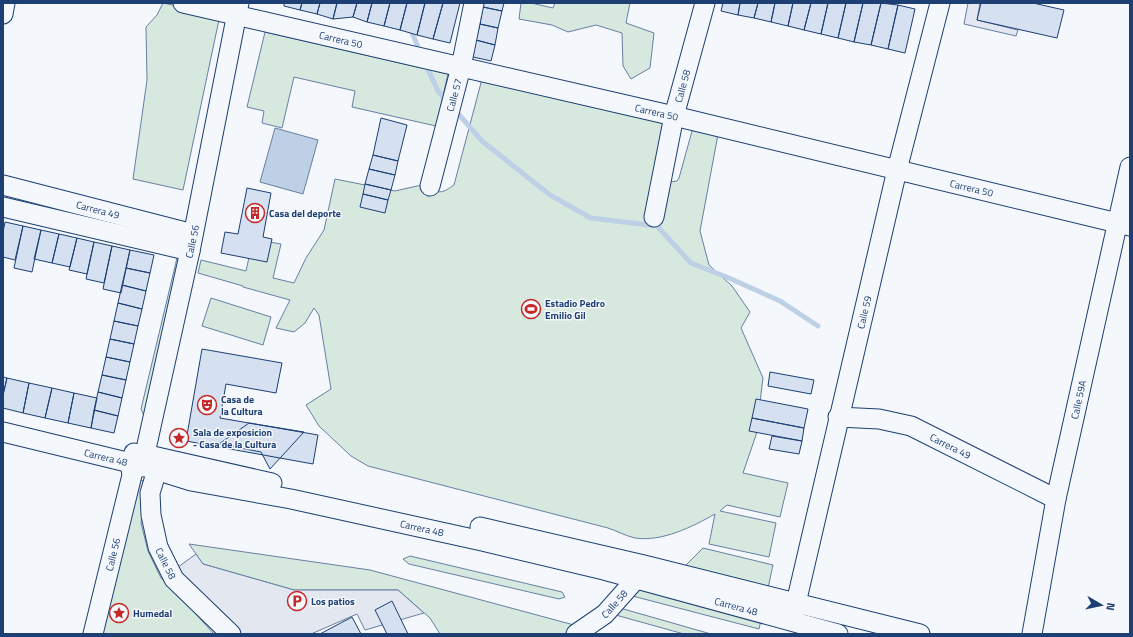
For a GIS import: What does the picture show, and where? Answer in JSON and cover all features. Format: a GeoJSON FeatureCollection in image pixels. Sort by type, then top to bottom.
{"type":"FeatureCollection","features":[{"type":"Feature","properties":{"kind":"street"},"geometry":{"type":"LineString","coordinates":[[3,14],[6,3]]}},
{"type":"Feature","properties":{"kind":"street","name":"Carrera 50"},"geometry":{"type":"LineString","coordinates":[[183,3],[237,9],[461,67],[674,116],[1124,225]]}},
{"type":"Feature","properties":{"kind":"street","name":"Calle 57"},"geometry":{"type":"LineString","coordinates":[[430,186],[461,67],[474,3]]}},
{"type":"Feature","properties":{"kind":"street","name":"Calle 58"},"geometry":{"type":"LineString","coordinates":[[654,217],[674,116],[705,3]]}},
{"type":"Feature","properties":{"kind":"street","name":"Calle 59"},"geometry":{"type":"LineString","coordinates":[[791,622],[897,170],[940,3]]}},
{"type":"Feature","properties":{"kind":"street","name":"Calle 56"},"geometry":{"type":"LineString","coordinates":[[93,634],[142,464],[187,241],[237,9]]}},
{"type":"Feature","properties":{"kind":"street","name":"Calle 59A"},"geometry":{"type":"LineString","coordinates":[[1032,634],[1056,499],[1124,225],[1130,167]]}},
{"type":"Feature","properties":{"kind":"street","name":"Carrera 49"},"geometry":{"type":"LineString","coordinates":[[3,185],[187,241]]}},
{"type":"Feature","properties":{"kind":"street","name":"Carrera 49"},"geometry":{"type":"LineString","coordinates":[[3,207],[187,241]]}},
{"type":"Feature","properties":{"kind":"street","name":"Carrera 49"},"geometry":{"type":"LineString","coordinates":[[838,417],[879,419],[910,426],[1056,499]]}},
{"type":"Feature","properties":{"kind":"street","name":"Carrera 48"},"geometry":{"type":"LineString","coordinates":[[3,432],[142,464],[191,480],[292,493],[483,535],[640,572],[795,604],[920,634]]}},
{"type":"Feature","properties":{"kind":"street","name":"Calle 58"},"geometry":{"type":"LineString","coordinates":[[142,464],[140,511],[148,552],[163,581],[214,634]]}},
{"type":"Feature","properties":{"kind":"street","name":"Calle 58"},"geometry":{"type":"LineString","coordinates":[[142,464],[150,493],[151,516],[158,547],[174,578],[231,634]]}},
{"type":"Feature","properties":{"kind":"street","name":"Calle 58"},"geometry":{"type":"LineString","coordinates":[[576,634],[605,614],[640,572]]}},
{"type":"Feature","properties":{"kind":"street","name":"Carrera 48"},"geometry":{"type":"LineString","coordinates":[[640,572],[791,622],[838,634]]}},
{"type":"Feature","properties":{"kind":"shaded area"},"geometry":{"type":"Polygon","coordinates":[[[163,3],[220,15],[183,190],[133,179],[147,80],[146,27],[157,15],[163,3]]]}},
{"type":"Feature","properties":{"kind":"shaded area"},"geometry":{"type":"Polygon","coordinates":[[[521,3],[531,3],[553,8],[555,3],[630,3],[626,23],[654,33],[650,68],[631,79],[623,66],[622,33],[596,25],[568,32],[552,25],[519,19],[521,3]]]}},
{"type":"Feature","properties":{"kind":"shaded area"},"geometry":{"type":"Polygon","coordinates":[[[968,3],[980,3],[977,20],[1018,30],[1016,36],[964,24],[968,3]]]}},
{"type":"Feature","properties":{"kind":"shaded area"},"geometry":{"type":"Polygon","coordinates":[[[265,32],[448,74],[436,126],[352,107],[355,91],[294,77],[282,128],[262,123],[264,111],[247,107],[265,32]]]}},
{"type":"Feature","properties":{"kind":"shaded area","name":"Estadio Pedro Emilio Gil"},"geometry":{"type":"Polygon","coordinates":[[[482,79],[676,119],[670,182],[677,181],[679,178],[694,124],[719,129],[700,231],[709,265],[732,286],[750,312],[741,328],[763,378],[756,435],[743,473],[788,483],[780,517],[727,505],[720,511],[776,523],[769,557],[709,544],[715,514],[697,524],[666,536],[645,539],[635,538],[608,528],[368,466],[351,456],[319,426],[306,405],[331,389],[319,315],[314,308],[305,323],[294,332],[276,328],[290,300],[198,273],[201,260],[246,271],[253,239],[281,244],[273,278],[294,283],[306,258],[324,230],[335,179],[395,191],[429,185],[435,191],[441,192],[454,185],[482,79]]]}},
{"type":"Feature","properties":{"kind":"shaded area"},"geometry":{"type":"Polygon","coordinates":[[[181,254],[144,416],[141,409],[177,258],[181,254]]]}},
{"type":"Feature","properties":{"kind":"shaded area"},"geometry":{"type":"Polygon","coordinates":[[[211,298],[271,317],[263,345],[202,326],[211,298]]]}},
{"type":"Feature","properties":{"kind":"shaded area"},"geometry":{"type":"Polygon","coordinates":[[[134,479],[145,481],[141,523],[148,551],[161,578],[226,634],[98,634],[134,479]]]}},
{"type":"Feature","properties":{"kind":"shaded area"},"geometry":{"type":"Polygon","coordinates":[[[189,544],[370,570],[574,625],[572,634],[440,634],[430,618],[398,590],[294,590],[203,564],[189,544]]]}},
{"type":"Feature","properties":{"kind":"shaded area"},"geometry":{"type":"Polygon","coordinates":[[[703,548],[773,565],[759,629],[621,593],[679,572],[703,548]]]}},
{"type":"Feature","properties":{"kind":"shaded area","name":"Los patios"},"geometry":{"type":"Polygon","coordinates":[[[196,554],[203,564],[294,590],[398,590],[424,613],[365,630],[357,614],[311,634],[214,634],[163,578],[196,554]]]}},
{"type":"Feature","properties":{"kind":"shaded area"},"geometry":{"type":"Polygon","coordinates":[[[410,556],[562,592],[565,597],[559,599],[409,564],[403,559],[410,556]]]}},
{"type":"Feature","properties":{"kind":"shaded area"},"geometry":{"type":"Polygon","coordinates":[[[613,606],[711,634],[684,634],[612,614],[613,606]]]}},
{"type":"Feature","properties":{"kind":"water"},"geometry":{"type":"Polygon","coordinates":[[[275,128],[318,140],[303,194],[260,182],[275,128]]]}},
{"type":"Feature","properties":{"kind":"building"},"geometry":{"type":"Polygon","coordinates":[[[284,3],[302,3],[300,10],[284,6],[284,3]]]}},
{"type":"Feature","properties":{"kind":"building"},"geometry":{"type":"Polygon","coordinates":[[[302,3],[320,3],[317,14],[300,10],[302,3]]]}},
{"type":"Feature","properties":{"kind":"building"},"geometry":{"type":"Polygon","coordinates":[[[320,3],[337,3],[333,19],[317,14],[320,3]]]}},
{"type":"Feature","properties":{"kind":"building"},"geometry":{"type":"Polygon","coordinates":[[[337,3],[357,3],[353,17],[333,19],[337,3]]]}},
{"type":"Feature","properties":{"kind":"building"},"geometry":{"type":"Polygon","coordinates":[[[357,3],[372,3],[367,22],[353,17],[357,3]]]}},
{"type":"Feature","properties":{"kind":"building"},"geometry":{"type":"Polygon","coordinates":[[[372,3],[390,3],[384,26],[367,22],[372,3]]]}},
{"type":"Feature","properties":{"kind":"building"},"geometry":{"type":"Polygon","coordinates":[[[390,3],[407,3],[400,30],[384,26],[390,3]]]}},
{"type":"Feature","properties":{"kind":"building"},"geometry":{"type":"Polygon","coordinates":[[[407,3],[425,3],[417,35],[400,30],[407,3]]]}},
{"type":"Feature","properties":{"kind":"building"},"geometry":{"type":"Polygon","coordinates":[[[425,3],[443,3],[433,39],[417,35],[425,3]]]}},
{"type":"Feature","properties":{"kind":"building"},"geometry":{"type":"Polygon","coordinates":[[[443,3],[460,3],[450,43],[433,39],[443,3]]]}},
{"type":"Feature","properties":{"kind":"building"},"geometry":{"type":"Polygon","coordinates":[[[484,3],[504,3],[502,11],[483,7],[484,3]]]}},
{"type":"Feature","properties":{"kind":"building"},"geometry":{"type":"Polygon","coordinates":[[[723,3],[740,3],[738,15],[721,11],[723,3]]]}},
{"type":"Feature","properties":{"kind":"building"},"geometry":{"type":"Polygon","coordinates":[[[740,3],[758,3],[754,18],[738,15],[740,3]]]}},
{"type":"Feature","properties":{"kind":"building"},"geometry":{"type":"Polygon","coordinates":[[[758,3],[775,3],[771,22],[754,18],[758,3]]]}},
{"type":"Feature","properties":{"kind":"building"},"geometry":{"type":"Polygon","coordinates":[[[775,3],[793,3],[788,26],[771,22],[775,3]]]}},
{"type":"Feature","properties":{"kind":"building"},"geometry":{"type":"Polygon","coordinates":[[[793,3],[811,3],[804,30],[788,26],[793,3]]]}},
{"type":"Feature","properties":{"kind":"building"},"geometry":{"type":"Polygon","coordinates":[[[811,3],[828,3],[821,34],[804,30],[811,3]]]}},
{"type":"Feature","properties":{"kind":"building"},"geometry":{"type":"Polygon","coordinates":[[[828,3],[846,3],[838,38],[821,34],[828,3]]]}},
{"type":"Feature","properties":{"kind":"building"},"geometry":{"type":"Polygon","coordinates":[[[846,3],[863,3],[854,42],[838,38],[846,3]]]}},
{"type":"Feature","properties":{"kind":"building"},"geometry":{"type":"Polygon","coordinates":[[[863,3],[881,3],[871,45],[854,42],[863,3]]]}},
{"type":"Feature","properties":{"kind":"building"},"geometry":{"type":"Polygon","coordinates":[[[881,3],[898,5],[888,49],[871,45],[881,3]]]}},
{"type":"Feature","properties":{"kind":"building"},"geometry":{"type":"Polygon","coordinates":[[[981,3],[1033,3],[1064,10],[1057,38],[977,20],[981,3]]]}},
{"type":"Feature","properties":{"kind":"building"},"geometry":{"type":"Polygon","coordinates":[[[898,5],[915,9],[905,53],[888,49],[898,5]]]}},
{"type":"Feature","properties":{"kind":"building"},"geometry":{"type":"Polygon","coordinates":[[[483,7],[502,11],[498,28],[480,24],[483,7]]]}},
{"type":"Feature","properties":{"kind":"building"},"geometry":{"type":"Polygon","coordinates":[[[480,24],[498,28],[495,45],[476,40],[480,24]]]}},
{"type":"Feature","properties":{"kind":"building"},"geometry":{"type":"Polygon","coordinates":[[[476,40],[495,45],[491,61],[473,57],[476,40]]]}},
{"type":"Feature","properties":{"kind":"building"},"geometry":{"type":"Polygon","coordinates":[[[381,118],[407,125],[398,161],[373,155],[381,118]]]}},
{"type":"Feature","properties":{"kind":"building"},"geometry":{"type":"Polygon","coordinates":[[[373,155],[398,161],[395,175],[369,169],[373,155]]]}},
{"type":"Feature","properties":{"kind":"building"},"geometry":{"type":"Polygon","coordinates":[[[369,169],[395,175],[391,190],[365,184],[369,169]]]}},
{"type":"Feature","properties":{"kind":"building"},"geometry":{"type":"Polygon","coordinates":[[[365,184],[391,190],[388,200],[363,194],[365,184]]]}},
{"type":"Feature","properties":{"kind":"building","name":"Casa del deporte"},"geometry":{"type":"Polygon","coordinates":[[[247,188],[271,193],[263,237],[272,239],[267,262],[221,253],[225,232],[238,234],[247,188]]]}},
{"type":"Feature","properties":{"kind":"building"},"geometry":{"type":"Polygon","coordinates":[[[363,194],[388,200],[385,213],[360,207],[363,194]]]}},
{"type":"Feature","properties":{"kind":"building"},"geometry":{"type":"Polygon","coordinates":[[[5,222],[23,226],[15,260],[3,257],[3,232],[5,222]]]}},
{"type":"Feature","properties":{"kind":"building"},"geometry":{"type":"Polygon","coordinates":[[[23,226],[41,230],[32,272],[14,268],[23,226]]]}},
{"type":"Feature","properties":{"kind":"building"},"geometry":{"type":"Polygon","coordinates":[[[41,230],[59,234],[52,263],[34,259],[41,230]]]}},
{"type":"Feature","properties":{"kind":"building"},"geometry":{"type":"Polygon","coordinates":[[[59,234],[77,238],[70,267],[52,263],[59,234]]]}},
{"type":"Feature","properties":{"kind":"building"},"geometry":{"type":"Polygon","coordinates":[[[77,238],[94,242],[87,274],[69,270],[77,238]]]}},
{"type":"Feature","properties":{"kind":"building"},"geometry":{"type":"Polygon","coordinates":[[[94,242],[112,246],[104,283],[86,279],[94,242]]]}},
{"type":"Feature","properties":{"kind":"building"},"geometry":{"type":"Polygon","coordinates":[[[112,246],[130,250],[121,293],[103,289],[112,246]]]}},
{"type":"Feature","properties":{"kind":"building"},"geometry":{"type":"Polygon","coordinates":[[[130,250],[154,255],[150,273],[126,268],[130,250]]]}},
{"type":"Feature","properties":{"kind":"building"},"geometry":{"type":"Polygon","coordinates":[[[126,268],[150,273],[146,291],[122,285],[126,268]]]}},
{"type":"Feature","properties":{"kind":"building"},"geometry":{"type":"Polygon","coordinates":[[[122,285],[146,291],[142,309],[118,303],[122,285]]]}},
{"type":"Feature","properties":{"kind":"building"},"geometry":{"type":"Polygon","coordinates":[[[118,303],[142,309],[138,326],[114,321],[118,303]]]}},
{"type":"Feature","properties":{"kind":"building"},"geometry":{"type":"Polygon","coordinates":[[[114,321],[138,326],[134,344],[110,339],[114,321]]]}},
{"type":"Feature","properties":{"kind":"building"},"geometry":{"type":"Polygon","coordinates":[[[110,339],[134,344],[130,362],[106,357],[110,339]]]}},
{"type":"Feature","properties":{"kind":"building","name":"Casa de la Cultura"},"geometry":{"type":"Polygon","coordinates":[[[202,349],[282,363],[276,393],[226,384],[220,418],[318,435],[313,464],[186,441],[202,349]]]}},
{"type":"Feature","properties":{"kind":"building"},"geometry":{"type":"Polygon","coordinates":[[[106,357],[130,362],[126,380],[102,375],[106,357]]]}},
{"type":"Feature","properties":{"kind":"building"},"geometry":{"type":"Polygon","coordinates":[[[770,372],[814,380],[811,394],[768,386],[770,372]]]}},
{"type":"Feature","properties":{"kind":"building"},"geometry":{"type":"Polygon","coordinates":[[[102,375],[126,380],[122,398],[98,392],[102,375]]]}},
{"type":"Feature","properties":{"kind":"building"},"geometry":{"type":"Polygon","coordinates":[[[3,377],[7,378],[3,395],[3,377]]]}},
{"type":"Feature","properties":{"kind":"building"},"geometry":{"type":"Polygon","coordinates":[[[7,378],[29,383],[23,413],[3,408],[3,395],[7,378]]]}},
{"type":"Feature","properties":{"kind":"building"},"geometry":{"type":"Polygon","coordinates":[[[29,383],[52,388],[45,418],[23,413],[29,383]]]}},
{"type":"Feature","properties":{"kind":"building"},"geometry":{"type":"Polygon","coordinates":[[[52,388],[74,393],[68,423],[45,418],[52,388]]]}},
{"type":"Feature","properties":{"kind":"building"},"geometry":{"type":"Polygon","coordinates":[[[98,392],[122,398],[118,416],[94,410],[98,392]]]}},
{"type":"Feature","properties":{"kind":"building"},"geometry":{"type":"Polygon","coordinates":[[[74,393],[97,398],[91,428],[68,423],[74,393]]]}},
{"type":"Feature","properties":{"kind":"building"},"geometry":{"type":"Polygon","coordinates":[[[756,399],[808,409],[804,428],[752,418],[756,399]]]}},
{"type":"Feature","properties":{"kind":"building"},"geometry":{"type":"Polygon","coordinates":[[[94,410],[118,416],[114,433],[91,428],[94,410]]]}},
{"type":"Feature","properties":{"kind":"building"},"geometry":{"type":"Polygon","coordinates":[[[752,418],[804,428],[802,441],[749,431],[752,418]]]}},
{"type":"Feature","properties":{"kind":"building"},"geometry":{"type":"Polygon","coordinates":[[[249,423],[304,432],[270,469],[261,452],[219,444],[249,423]]]}},
{"type":"Feature","properties":{"kind":"building"},"geometry":{"type":"Polygon","coordinates":[[[772,436],[802,441],[799,454],[769,449],[772,436]]]}},
{"type":"Feature","properties":{"kind":"building"},"geometry":{"type":"Polygon","coordinates":[[[392,601],[408,634],[387,634],[375,610],[392,601]]]}},
{"type":"Feature","properties":{"kind":"building"},"geometry":{"type":"Polygon","coordinates":[[[352,617],[361,634],[320,634],[352,617]]]}},
{"type":"Feature","properties":{"kind":"waterway"},"geometry":{"type":"LineString","coordinates":[[410,28],[421,54]]}},
{"type":"Feature","properties":{"kind":"waterway"},"geometry":{"type":"LineString","coordinates":[[425,63],[438,91],[447,101]]}},
{"type":"Feature","properties":{"kind":"waterway"},"geometry":{"type":"LineString","coordinates":[[455,110],[482,141],[550,195],[591,218],[657,226],[691,263],[780,301],[818,326]]}},
{"type":"Feature","properties":{"kind":"place","name":"Casa del deporte"},"geometry":{"type":"Point","coordinates":[255,213]}},
{"type":"Feature","properties":{"kind":"place","name":"Estadio Pedro Emilio Gil"},"geometry":{"type":"Point","coordinates":[531,309]}},
{"type":"Feature","properties":{"kind":"place","name":"Casa de la Cultura"},"geometry":{"type":"Point","coordinates":[207,405]}},
{"type":"Feature","properties":{"kind":"place","name":"Sala de exposicion - Casa de la Cultura"},"geometry":{"type":"Point","coordinates":[179,438]}},
{"type":"Feature","properties":{"kind":"place","name":"Los patios"},"geometry":{"type":"Point","coordinates":[297,601]}},
{"type":"Feature","properties":{"kind":"place","name":"Humedal"},"geometry":{"type":"Point","coordinates":[119,613]}}]}
